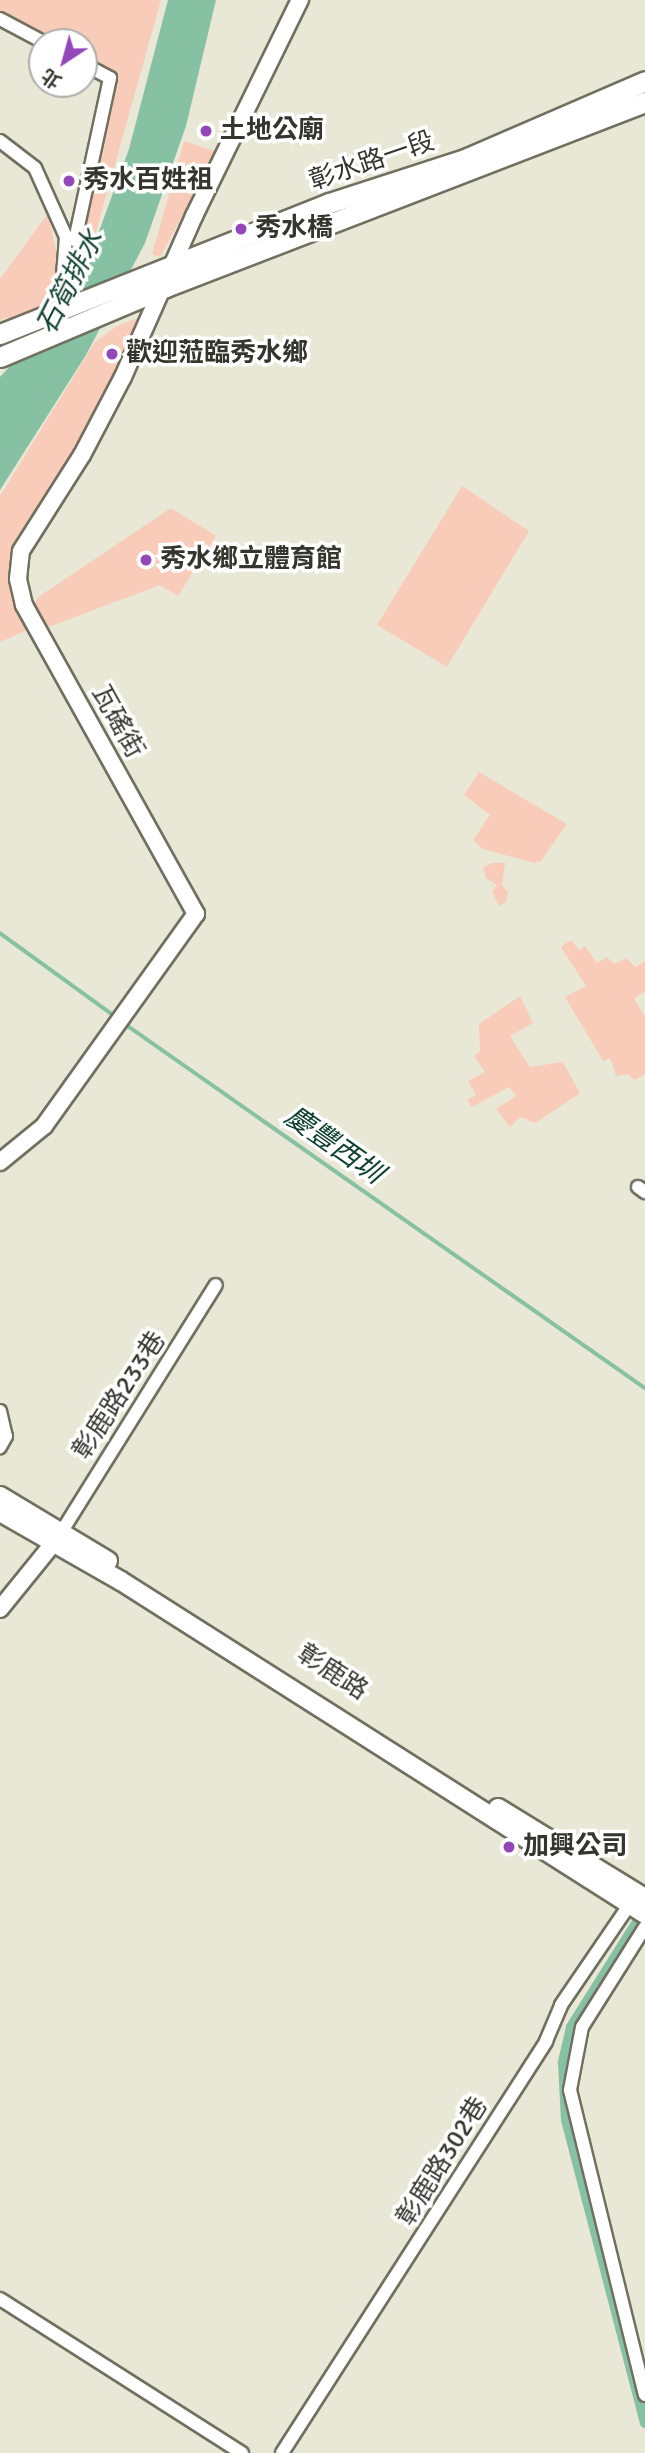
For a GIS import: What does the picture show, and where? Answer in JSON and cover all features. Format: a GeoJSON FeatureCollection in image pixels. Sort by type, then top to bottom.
{"type":"FeatureCollection","features":[{"type":"Feature","properties":{"kind":"main road","name":"彰水路一段"},"geometry":{"type":"LineString","coordinates":[[169,277],[329,203],[465,159],[645,81]]}},
{"type":"Feature","properties":{"kind":"main road","name":"彰水路一段"},"geometry":{"type":"LineString","coordinates":[[60,314],[115,292],[169,277],[645,102]]}},
{"type":"Feature","properties":{"kind":"main road"},"geometry":{"type":"LineString","coordinates":[[0,357],[169,277]]}},
{"type":"Feature","properties":{"kind":"main road"},"geometry":{"type":"LineString","coordinates":[[0,334],[60,314]]}},
{"type":"Feature","properties":{"kind":"main road","name":"彰鹿路"},"geometry":{"type":"LineString","coordinates":[[0,1496],[59,1537],[639,1902]]}},
{"type":"Feature","properties":{"kind":"main road","name":"彰鹿路"},"geometry":{"type":"LineString","coordinates":[[0,1512],[59,1537]]}},
{"type":"Feature","properties":{"kind":"street"},"geometry":{"type":"LineString","coordinates":[[169,277],[300,0]]}},
{"type":"Feature","properties":{"kind":"street"},"geometry":{"type":"LineString","coordinates":[[0,19],[28,34]]}},
{"type":"Feature","properties":{"kind":"street"},"geometry":{"type":"LineString","coordinates":[[66,237],[75,240],[110,78],[98,72]]}},
{"type":"Feature","properties":{"kind":"street"},"geometry":{"type":"LineString","coordinates":[[0,141],[35,168],[66,237],[60,314]]}},
{"type":"Feature","properties":{"kind":"street","name":"瓦磘街"},"geometry":{"type":"LineString","coordinates":[[0,1162],[44,1126],[196,914],[24,605],[18,579],[21,551],[82,454],[169,277]]}},
{"type":"Feature","properties":{"kind":"street","name":"彰鹿路233巷"},"geometry":{"type":"LineString","coordinates":[[59,1537],[216,1285]]}},
{"type":"Feature","properties":{"kind":"street"},"geometry":{"type":"LineString","coordinates":[[0,1412],[6,1436],[0,1447]]}},
{"type":"Feature","properties":{"kind":"street"},"geometry":{"type":"LineString","coordinates":[[0,1609],[59,1537]]}},
{"type":"Feature","properties":{"kind":"street","name":"彰鹿路302巷"},"geometry":{"type":"LineString","coordinates":[[282,2453],[546,2041],[561,2006],[639,1902]]}},
{"type":"Feature","properties":{"kind":"street"},"geometry":{"type":"LineString","coordinates":[[645,1927],[582,2027],[570,2090],[645,2395]]}},
{"type":"Feature","properties":{"kind":"street"},"geometry":{"type":"LineString","coordinates":[[0,2299],[242,2453]]}},
{"type":"Feature","properties":{"kind":"shaded area"},"geometry":{"type":"Polygon","coordinates":[[[0,0],[161,0],[96,232],[84,230],[115,76],[98,67],[98,28],[28,30],[0,15],[0,0]]]}},
{"type":"Feature","properties":{"kind":"shaded area"},"geometry":{"type":"Polygon","coordinates":[[[168,0],[216,0],[186,126],[145,243],[86,355],[0,490],[0,377],[77,292],[129,149],[168,0]]]}},
{"type":"Feature","properties":{"kind":"shaded area"},"geometry":{"type":"Polygon","coordinates":[[[184,141],[217,152],[160,257],[152,254],[184,141]]]}},
{"type":"Feature","properties":{"kind":"shaded area"},"geometry":{"type":"Polygon","coordinates":[[[48,213],[58,260],[55,311],[17,327],[8,317],[0,320],[0,279],[48,213]]]}},
{"type":"Feature","properties":{"kind":"shaded area"},"geometry":{"type":"Polygon","coordinates":[[[160,309],[18,544],[30,629],[0,642],[0,496],[95,342],[117,326],[160,309]]]}},
{"type":"Feature","properties":{"kind":"shaded area"},"geometry":{"type":"Polygon","coordinates":[[[462,486],[529,531],[447,667],[377,625],[462,486]]]}},
{"type":"Feature","properties":{"kind":"shaded area","name":"秀水鄉立體育館"},"geometry":{"type":"Polygon","coordinates":[[[171,508],[216,536],[178,596],[160,585],[46,628],[33,604],[41,595],[171,508]]]}},
{"type":"Feature","properties":{"kind":"shaded area"},"geometry":{"type":"Polygon","coordinates":[[[479,772],[567,824],[541,861],[534,863],[483,849],[473,840],[490,815],[464,795],[479,772]]]}},
{"type":"Feature","properties":{"kind":"shaded area"},"geometry":{"type":"Polygon","coordinates":[[[492,863],[505,863],[502,885],[508,892],[506,902],[499,906],[492,892],[497,885],[486,878],[483,868],[492,863]]]}},
{"type":"Feature","properties":{"kind":"shaded area"},"geometry":{"type":"Polygon","coordinates":[[[571,940],[579,950],[585,946],[597,963],[607,957],[614,964],[626,958],[635,967],[645,961],[645,991],[634,999],[645,1017],[645,1074],[635,1080],[627,1074],[616,1076],[610,1058],[603,1061],[565,997],[586,986],[561,947],[571,940]]]}},
{"type":"Feature","properties":{"kind":"shaded area"},"geometry":{"type":"Polygon","coordinates":[[[520,996],[533,1023],[510,1036],[530,1067],[563,1062],[580,1093],[535,1123],[521,1117],[510,1127],[496,1109],[516,1096],[509,1087],[472,1107],[467,1100],[476,1095],[468,1081],[485,1072],[474,1056],[480,1051],[479,1024],[520,996]]]}},
{"type":"Feature","properties":{"kind":"waterway","name":"慶豐西圳"},"geometry":{"type":"LineString","coordinates":[[0,933],[116,1017]]}},
{"type":"Feature","properties":{"kind":"waterway","name":"慶豐西圳"},"geometry":{"type":"LineString","coordinates":[[125,1024],[645,1388]]}},
{"type":"Feature","properties":{"kind":"waterway"},"geometry":{"type":"LineString","coordinates":[[645,1909],[571,2027],[563,2063],[566,2120],[645,2423]]}},
{"type":"Feature","properties":{"kind":"place","name":"土地公廟"},"geometry":{"type":"Point","coordinates":[206,131]}},
{"type":"Feature","properties":{"kind":"place","name":"秀水百姓祖"},"geometry":{"type":"Point","coordinates":[69,181]}},
{"type":"Feature","properties":{"kind":"place","name":"秀水橋"},"geometry":{"type":"Point","coordinates":[241,229]}},
{"type":"Feature","properties":{"kind":"place","name":"歡迎蒞臨秀水鄉"},"geometry":{"type":"Point","coordinates":[112,354]}},
{"type":"Feature","properties":{"kind":"place","name":"秀水鄉立體育館"},"geometry":{"type":"Point","coordinates":[146,560]}},
{"type":"Feature","properties":{"kind":"place","name":"加興公司"},"geometry":{"type":"Point","coordinates":[509,1847]}},
{"type":"Feature","properties":{"kind":"water label","name":"石筍排水"},"geometry":{"type":"Point","coordinates":[70,282]}}]}
